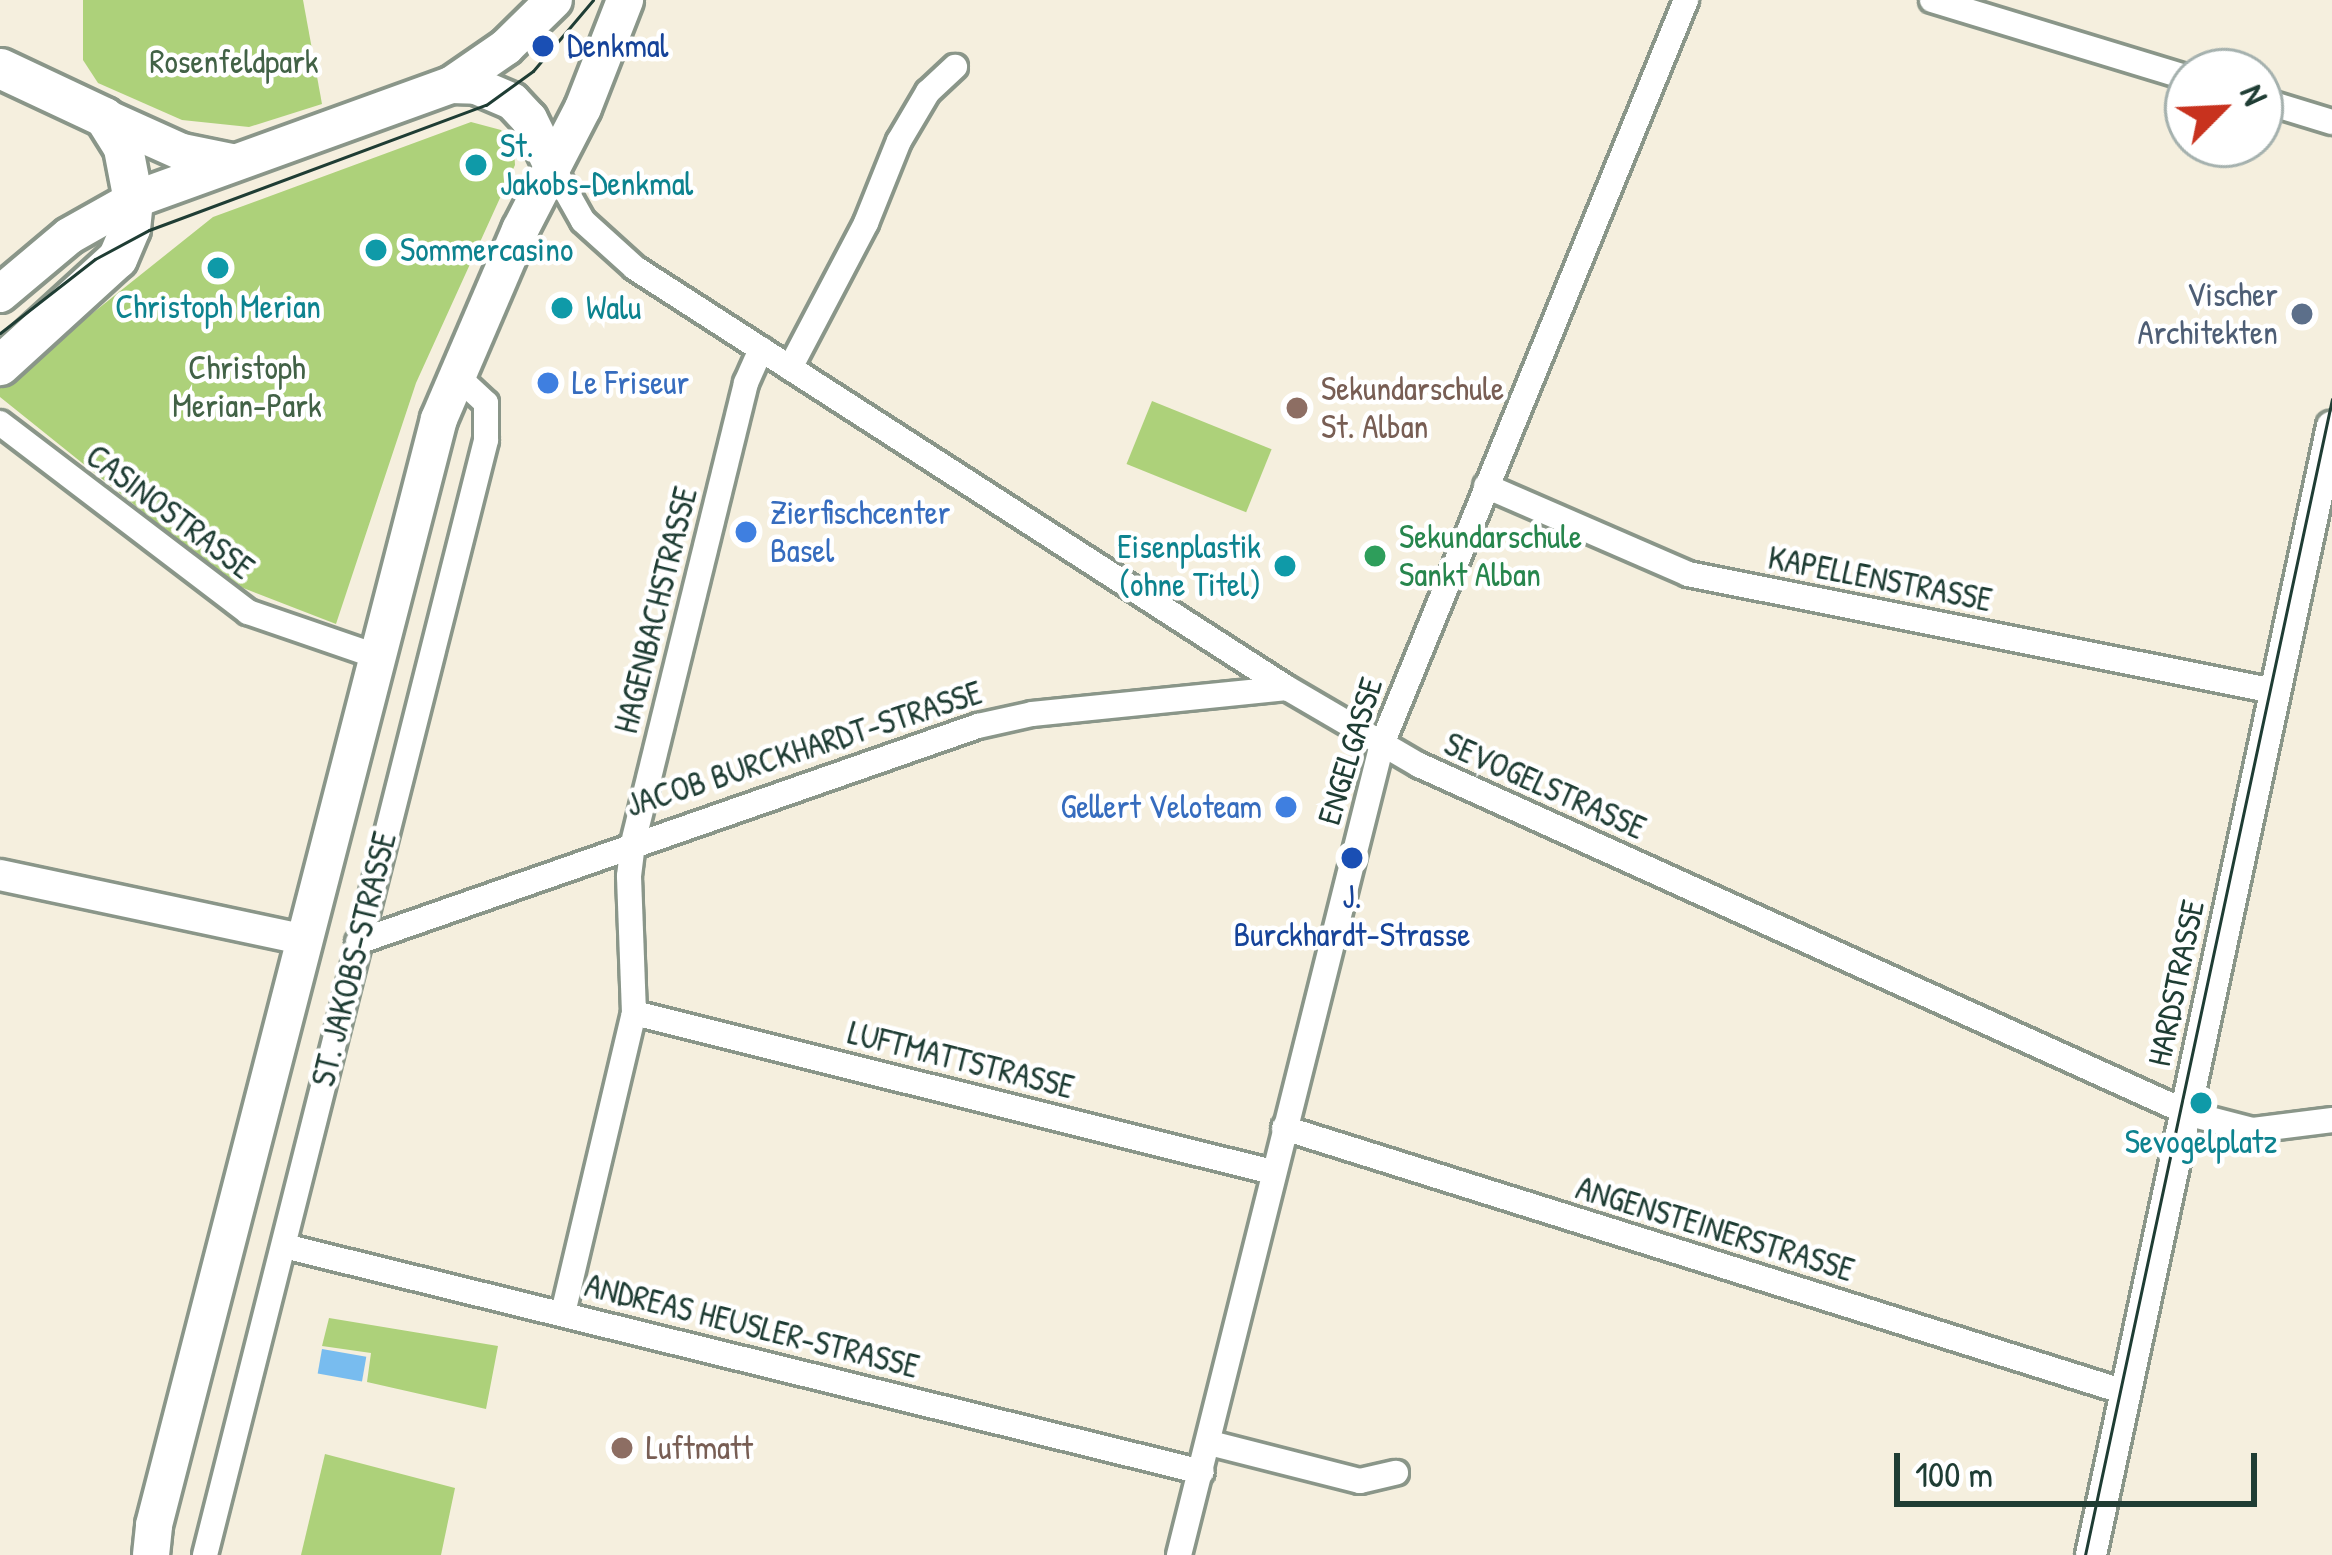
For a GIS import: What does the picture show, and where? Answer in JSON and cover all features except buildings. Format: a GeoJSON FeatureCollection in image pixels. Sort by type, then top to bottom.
{"type":"FeatureCollection","features":[{"type":"Feature","properties":{"kind":"main road"},"geometry":{"type":"LineString","coordinates":[[0,294],[69,236],[133,200],[451,86],[506,47],[554,0]]}},
{"type":"Feature","properties":{"kind":"main road","name":"ST. JAKOBS-STRASSE"},"geometry":{"type":"LineString","coordinates":[[148,1545],[433,442],[457,376],[583,108],[626,0]]}},
{"type":"Feature","properties":{"kind":"main road"},"geometry":{"type":"LineString","coordinates":[[0,68],[182,152],[235,162]]}},
{"type":"Feature","properties":{"kind":"main road"},"geometry":{"type":"LineString","coordinates":[[451,86],[476,86],[512,101],[529,118],[552,166]]}},
{"type":"Feature","properties":{"kind":"main road"},"geometry":{"type":"LineString","coordinates":[[0,365],[117,258],[130,228],[133,200],[123,148],[104,116]]}},
{"type":"Feature","properties":{"kind":"street","name":"ENGELGASSE"},"geometry":{"type":"LineString","coordinates":[[1179,1555],[1382,744],[1686,0]]}},
{"type":"Feature","properties":{"kind":"street"},"geometry":{"type":"LineString","coordinates":[[1932,0],[2164,71]]}},
{"type":"Feature","properties":{"kind":"street"},"geometry":{"type":"LineString","coordinates":[[790,368],[866,223],[899,141],[928,92],[955,67]]}},
{"type":"Feature","properties":{"kind":"street"},"geometry":{"type":"LineString","coordinates":[[2284,107],[2332,122]]}},
{"type":"Feature","properties":{"kind":"street","name":"SEVOGELSTRASSE"},"geometry":{"type":"LineString","coordinates":[[552,166],[583,221],[617,255],[1287,688],[1382,744],[2186,1112],[2254,1130],[2332,1120]]}},
{"type":"Feature","properties":{"kind":"street","name":"HAGENBACHSTRASSE"},"geometry":{"type":"LineString","coordinates":[[563,1313],[634,1013],[628,876],[633,843],[746,382],[761,349]]}},
{"type":"Feature","properties":{"kind":"street","name":"ST. JAKOBS-STRASSE"},"geometry":{"type":"LineString","coordinates":[[205,1555],[489,424],[482,395],[457,376]]}},
{"type":"Feature","properties":{"kind":"street","name":"CASINOSTRASSE"},"geometry":{"type":"LineString","coordinates":[[0,423],[248,612],[379,657]]}},
{"type":"Feature","properties":{"kind":"street","name":"HARDSTRASSE"},"geometry":{"type":"LineString","coordinates":[[2091,1555],[2332,426]]}},
{"type":"Feature","properties":{"kind":"street","name":"KAPELLENSTRASSE"},"geometry":{"type":"LineString","coordinates":[[1486,486],[1688,574],[2275,691]]}},
{"type":"Feature","properties":{"kind":"street","name":"JACOB BURCKHARDT-STRASSE"},"geometry":{"type":"LineString","coordinates":[[358,942],[978,726],[1032,714],[1287,688]]}},
{"type":"Feature","properties":{"kind":"street"},"geometry":{"type":"LineString","coordinates":[[0,875],[307,940]]}},
{"type":"Feature","properties":{"kind":"street","name":"LUFTMATTSTRASSE"},"geometry":{"type":"LineString","coordinates":[[634,1013],[1272,1172]]}},
{"type":"Feature","properties":{"kind":"street","name":"ANGENSTEINERSTRASSE"},"geometry":{"type":"LineString","coordinates":[[1284,1128],[2125,1392]]}},
{"type":"Feature","properties":{"kind":"street","name":"ANDREAS HEUSLER-STRASSE"},"geometry":{"type":"LineString","coordinates":[[284,1246],[1202,1472]]}},
{"type":"Feature","properties":{"kind":"street"},"geometry":{"type":"LineString","coordinates":[[1210,1443],[1360,1481],[1396,1473]]}},
{"type":"Feature","properties":{"kind":"green space","name":"Rosenfeldpark"},"geometry":{"type":"Polygon","coordinates":[[[83,0],[303,0],[322,104],[249,127],[182,120],[98,83],[83,60],[83,0]]]}},
{"type":"Feature","properties":{"kind":"green space","name":"Christoph Merian-Park"},"geometry":{"type":"Polygon","coordinates":[[[471,122],[501,130],[514,148],[515,165],[416,383],[336,624],[233,584],[0,397],[0,387],[213,217],[471,122]]]}},
{"type":"Feature","properties":{"kind":"green space"},"geometry":{"type":"Polygon","coordinates":[[[1152,401],[1272,449],[1246,512],[1127,464],[1152,401]]]}},
{"type":"Feature","properties":{"kind":"green space"},"geometry":{"type":"Polygon","coordinates":[[[329,1318],[498,1346],[486,1409],[367,1382],[371,1353],[322,1346],[329,1318]]]}},
{"type":"Feature","properties":{"kind":"green space"},"geometry":{"type":"Polygon","coordinates":[[[325,1454],[455,1488],[441,1555],[301,1555],[325,1454]]]}},
{"type":"Feature","properties":{"kind":"water"},"geometry":{"type":"Polygon","coordinates":[[[322,1349],[366,1357],[362,1381],[318,1374],[322,1349]]]}},
{"type":"Feature","properties":{"kind":"tram line"},"geometry":{"type":"LineString","coordinates":[[0,333],[95,259],[149,230],[486,105],[533,71],[593,0]]}},
{"type":"Feature","properties":{"kind":"tram line"},"geometry":{"type":"LineString","coordinates":[[2085,1555],[2332,399]]}},
{"type":"Feature","properties":{"kind":"place","name":"Denkmal"},"geometry":{"type":"Point","coordinates":[543,46]}},
{"type":"Feature","properties":{"kind":"place","name":"St. Jakobs-Denkmal"},"geometry":{"type":"Point","coordinates":[476,165]}},
{"type":"Feature","properties":{"kind":"place","name":"Sommercasino"},"geometry":{"type":"Point","coordinates":[376,250]}},
{"type":"Feature","properties":{"kind":"place","name":"Christoph Merian"},"geometry":{"type":"Point","coordinates":[218,268]}},
{"type":"Feature","properties":{"kind":"place","name":"Walu"},"geometry":{"type":"Point","coordinates":[562,308]}},
{"type":"Feature","properties":{"kind":"place","name":"Vischer Architekten"},"geometry":{"type":"Point","coordinates":[2302,314]}},
{"type":"Feature","properties":{"kind":"place","name":"Le Friseur"},"geometry":{"type":"Point","coordinates":[548,383]}},
{"type":"Feature","properties":{"kind":"place","name":"Sekundarschule St. Alban"},"geometry":{"type":"Point","coordinates":[1297,408]}},
{"type":"Feature","properties":{"kind":"place","name":"Zierfischcenter Basel"},"geometry":{"type":"Point","coordinates":[746,532]}},
{"type":"Feature","properties":{"kind":"place","name":"Sekundarschule Sankt Alban"},"geometry":{"type":"Point","coordinates":[1375,556]}},
{"type":"Feature","properties":{"kind":"place","name":"Eisenplastik (ohne Titel)"},"geometry":{"type":"Point","coordinates":[1285,566]}},
{"type":"Feature","properties":{"kind":"place","name":"Gellert Veloteam"},"geometry":{"type":"Point","coordinates":[1286,807]}},
{"type":"Feature","properties":{"kind":"place","name":"J. Burckhardt-Strasse"},"geometry":{"type":"Point","coordinates":[1352,858]}},
{"type":"Feature","properties":{"kind":"place","name":"Sevogelplatz"},"geometry":{"type":"Point","coordinates":[2201,1103]}},
{"type":"Feature","properties":{"kind":"place","name":"Luftmatt"},"geometry":{"type":"Point","coordinates":[622,1448]}}]}
